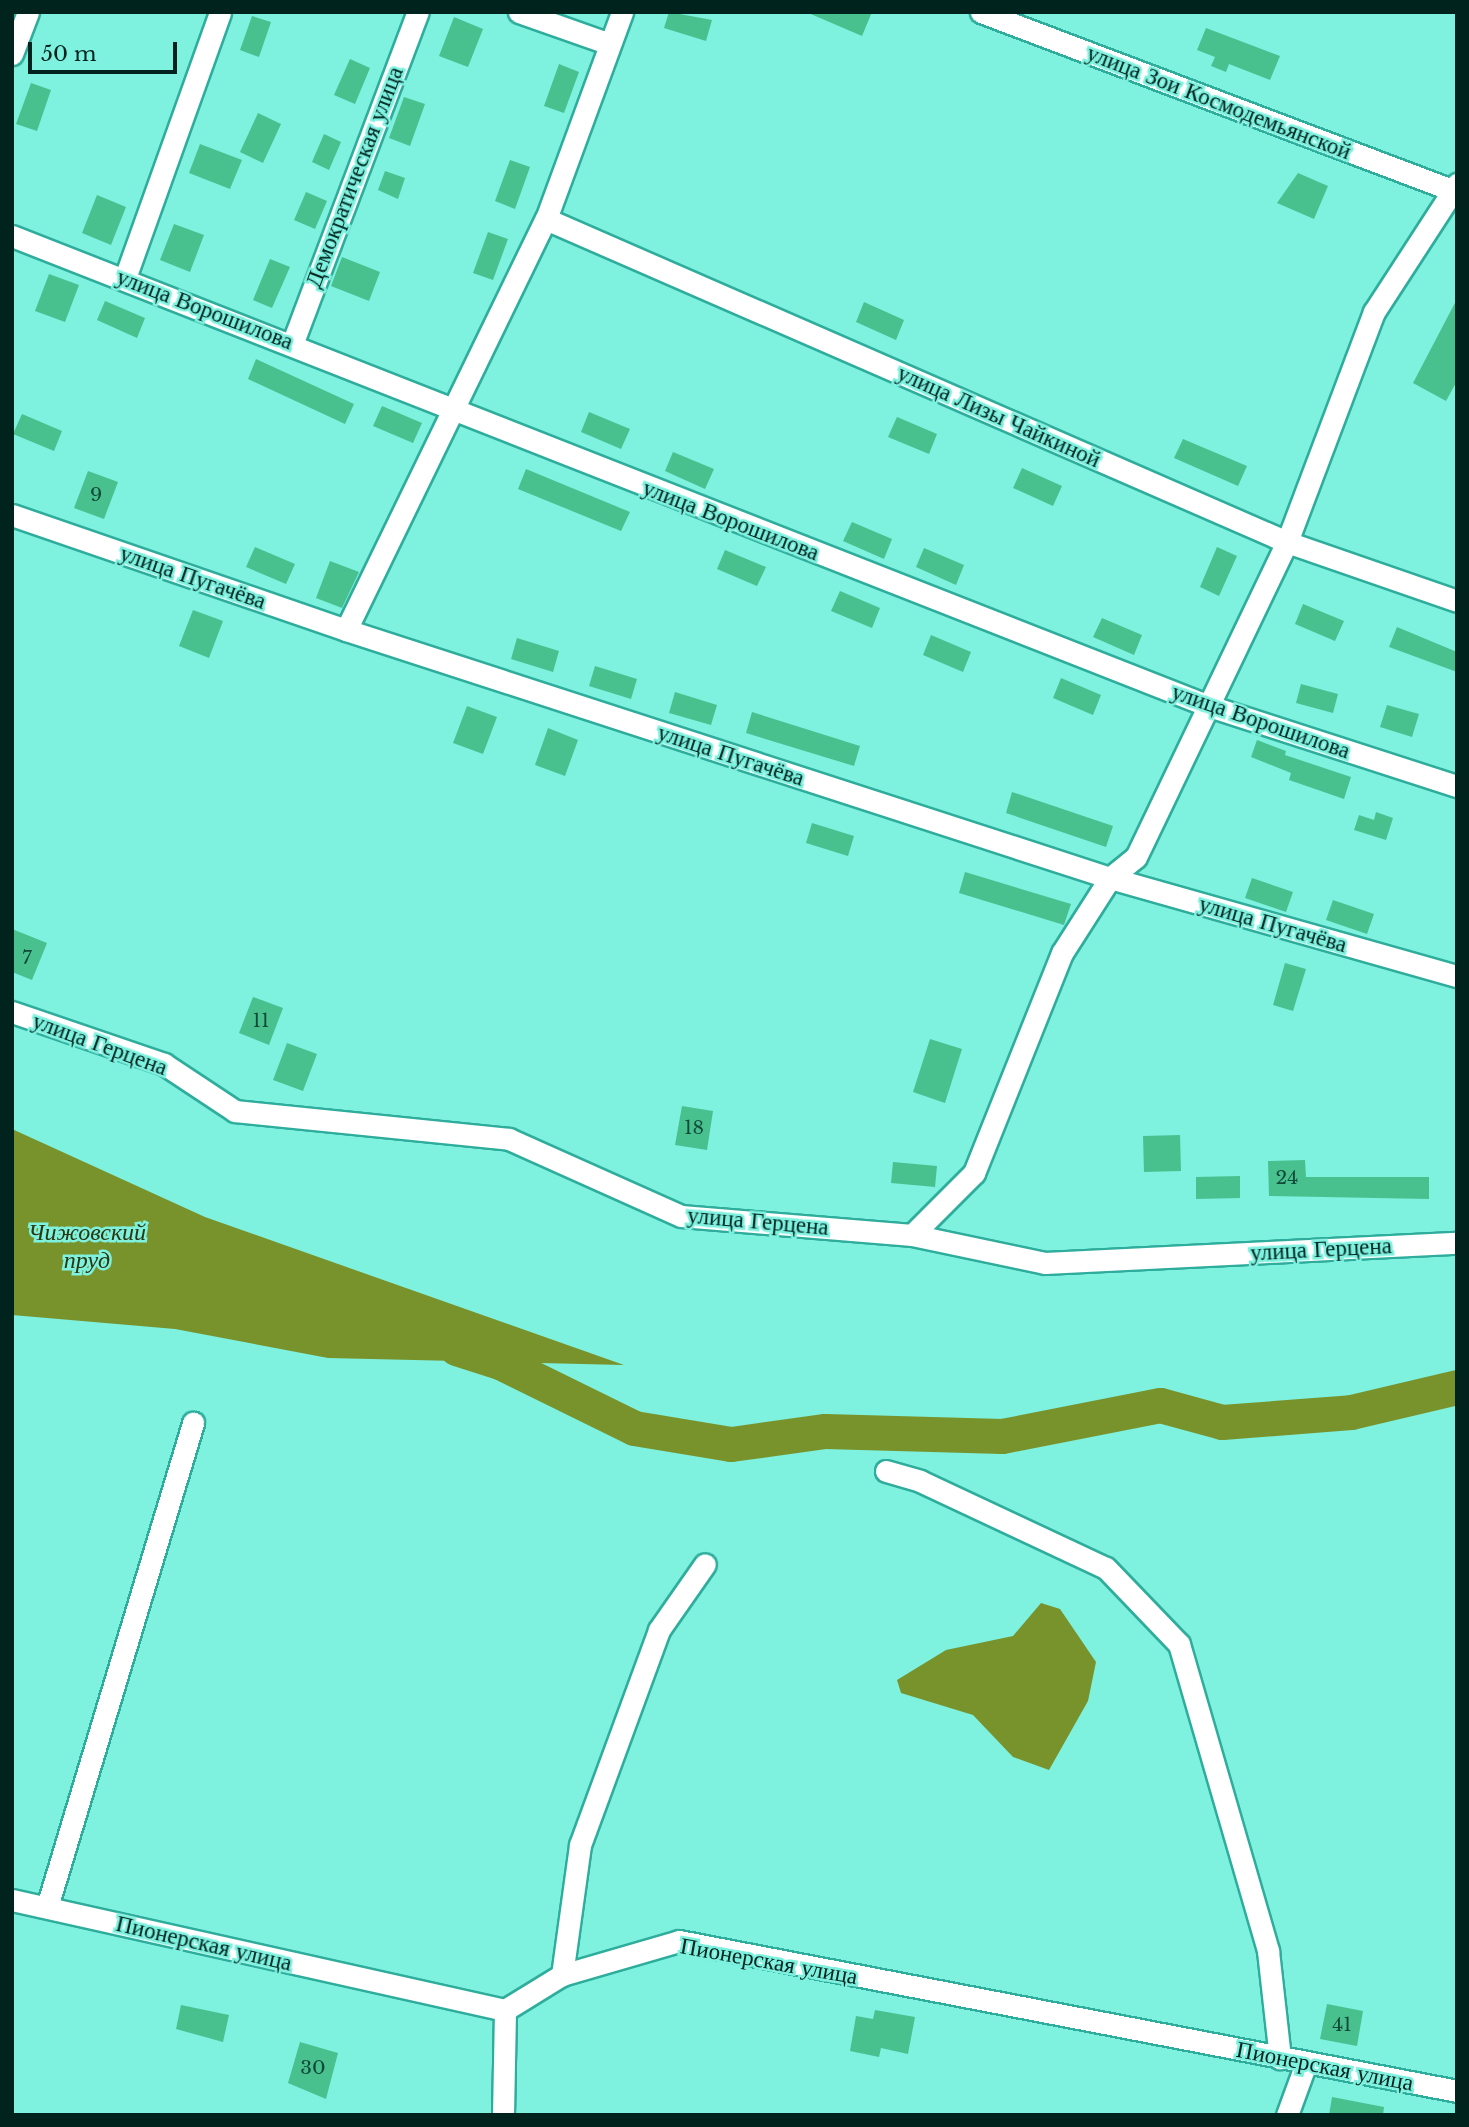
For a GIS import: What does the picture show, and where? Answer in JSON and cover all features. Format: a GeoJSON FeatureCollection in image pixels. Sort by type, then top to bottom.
{"type":"FeatureCollection","features":[{"type":"Feature","properties":{"kind":"street"},"geometry":{"type":"LineString","coordinates":[[12,54],[28,12]]}},
{"type":"Feature","properties":{"kind":"street"},"geometry":{"type":"LineString","coordinates":[[125,278],[220,12]]}},
{"type":"Feature","properties":{"kind":"street","name":"Демократическая улица"},"geometry":{"type":"LineString","coordinates":[[293,342],[418,12]]}},
{"type":"Feature","properties":{"kind":"street"},"geometry":{"type":"LineString","coordinates":[[519,12],[610,44]]}},
{"type":"Feature","properties":{"kind":"street"},"geometry":{"type":"LineString","coordinates":[[346,630],[546,219],[622,12]]}},
{"type":"Feature","properties":{"kind":"street","name":"улица Зои Космодемьянской"},"geometry":{"type":"LineString","coordinates":[[981,12],[1455,188]]}},
{"type":"Feature","properties":{"kind":"street"},"geometry":{"type":"LineString","coordinates":[[912,1235],[974,1172],[1062,953],[1110,878],[1136,857],[1287,542],[1374,312],[1455,188]]}},
{"type":"Feature","properties":{"kind":"street","name":"улица Лизы Чайкиной"},"geometry":{"type":"LineString","coordinates":[[546,219],[1287,542],[1457,601]]}},
{"type":"Feature","properties":{"kind":"street","name":"улица Ворошилова"},"geometry":{"type":"LineString","coordinates":[[12,236],[293,342],[453,412],[1209,706],[1457,786]]}},
{"type":"Feature","properties":{"kind":"street","name":"улица Пугачёва"},"geometry":{"type":"LineString","coordinates":[[12,515],[346,630],[1110,878],[1457,976]]}},
{"type":"Feature","properties":{"kind":"street","name":"улица Герцена"},"geometry":{"type":"LineString","coordinates":[[12,1013],[164,1064],[234,1111],[509,1139],[681,1216],[912,1235],[1045,1263],[1457,1242]]}},
{"type":"Feature","properties":{"kind":"street"},"geometry":{"type":"LineString","coordinates":[[47,1907],[193,1423]]}},
{"type":"Feature","properties":{"kind":"street"},"geometry":{"type":"LineString","coordinates":[[886,1471],[920,1481],[1106,1568],[1179,1644],[1268,1951],[1280,2058]]}},
{"type":"Feature","properties":{"kind":"street"},"geometry":{"type":"LineString","coordinates":[[562,1975],[580,1845],[659,1630],[705,1564]]}},
{"type":"Feature","properties":{"kind":"street","name":"Пионерская улица"},"geometry":{"type":"LineString","coordinates":[[13,1902],[47,1907],[505,2010],[562,1975],[679,1941],[1457,2091]]}},
{"type":"Feature","properties":{"kind":"street"},"geometry":{"type":"LineString","coordinates":[[503,2115],[505,2010]]}},
{"type":"Feature","properties":{"kind":"street"},"geometry":{"type":"LineString","coordinates":[[1287,2115],[1306,2063]]}},
{"type":"Feature","properties":{"kind":"water","name":"Чижовский пруд"},"geometry":{"type":"Polygon","coordinates":[[[12,1129],[205,1217],[624,1365],[328,1358],[175,1329],[12,1315],[12,1129]]]}},
{"type":"Feature","properties":{"kind":"water"},"geometry":{"type":"Polygon","coordinates":[[[1041,1603],[1060,1609],[1096,1662],[1088,1701],[1049,1770],[1013,1757],[973,1715],[901,1693],[897,1680],[946,1650],[1013,1636],[1041,1603]]]}},
{"type":"Feature","properties":{"kind":"building"},"geometry":{"type":"Polygon","coordinates":[[[669,12],[712,20],[706,41],[664,28],[669,12]]]}},
{"type":"Feature","properties":{"kind":"building"},"geometry":{"type":"Polygon","coordinates":[[[806,12],[872,12],[862,36],[806,12]]]}},
{"type":"Feature","properties":{"kind":"building"},"geometry":{"type":"Polygon","coordinates":[[[252,16],[271,22],[259,57],[240,50],[252,16]]]}},
{"type":"Feature","properties":{"kind":"building"},"geometry":{"type":"Polygon","coordinates":[[[454,17],[483,29],[468,67],[439,56],[454,17]]]}},
{"type":"Feature","properties":{"kind":"building"},"geometry":{"type":"Polygon","coordinates":[[[1206,28],[1280,56],[1270,80],[1229,64],[1226,72],[1211,66],[1215,57],[1197,50],[1206,28]]]}},
{"type":"Feature","properties":{"kind":"building"},"geometry":{"type":"Polygon","coordinates":[[[350,59],[370,68],[355,104],[334,95],[350,59]]]}},
{"type":"Feature","properties":{"kind":"building"},"geometry":{"type":"Polygon","coordinates":[[[559,64],[579,72],[564,113],[544,106],[559,64]]]}},
{"type":"Feature","properties":{"kind":"building"},"geometry":{"type":"Polygon","coordinates":[[[31,83],[51,90],[37,131],[16,124],[31,83]]]}},
{"type":"Feature","properties":{"kind":"building"},"geometry":{"type":"Polygon","coordinates":[[[404,97],[425,104],[410,146],[389,138],[404,97]]]}},
{"type":"Feature","properties":{"kind":"building"},"geometry":{"type":"Polygon","coordinates":[[[258,113],[281,124],[263,163],[240,152],[258,113]]]}},
{"type":"Feature","properties":{"kind":"building"},"geometry":{"type":"Polygon","coordinates":[[[324,134],[341,142],[329,170],[312,162],[324,134]]]}},
{"type":"Feature","properties":{"kind":"building"},"geometry":{"type":"Polygon","coordinates":[[[200,144],[242,160],[230,189],[189,173],[200,144]]]}},
{"type":"Feature","properties":{"kind":"building"},"geometry":{"type":"Polygon","coordinates":[[[510,160],[530,167],[515,209],[495,201],[510,160]]]}},
{"type":"Feature","properties":{"kind":"building"},"geometry":{"type":"Polygon","coordinates":[[[385,171],[405,178],[398,199],[378,190],[385,171]]]}},
{"type":"Feature","properties":{"kind":"building"},"geometry":{"type":"Polygon","coordinates":[[[1298,173],[1328,186],[1314,219],[1277,203],[1298,173]]]}},
{"type":"Feature","properties":{"kind":"building"},"geometry":{"type":"Polygon","coordinates":[[[306,192],[327,201],[315,229],[294,220],[306,192]]]}},
{"type":"Feature","properties":{"kind":"building"},"geometry":{"type":"Polygon","coordinates":[[[97,195],[126,207],[111,245],[82,233],[97,195]]]}},
{"type":"Feature","properties":{"kind":"building"},"geometry":{"type":"Polygon","coordinates":[[[174,224],[204,235],[190,272],[160,260],[174,224]]]}},
{"type":"Feature","properties":{"kind":"building"},"geometry":{"type":"Polygon","coordinates":[[[488,232],[508,239],[493,280],[473,273],[488,232]]]}},
{"type":"Feature","properties":{"kind":"building"},"geometry":{"type":"Polygon","coordinates":[[[342,257],[380,272],[369,301],[331,286],[342,257]]]}},
{"type":"Feature","properties":{"kind":"building"},"geometry":{"type":"Polygon","coordinates":[[[270,259],[290,267],[272,308],[253,300],[270,259]]]}},
{"type":"Feature","properties":{"kind":"building"},"geometry":{"type":"Polygon","coordinates":[[[49,274],[79,285],[65,322],[35,311],[49,274]]]}},
{"type":"Feature","properties":{"kind":"building"},"geometry":{"type":"Polygon","coordinates":[[[1457,299],[1457,381],[1446,401],[1413,383],[1457,299]]]}},
{"type":"Feature","properties":{"kind":"building"},"geometry":{"type":"Polygon","coordinates":[[[105,301],[145,318],[137,338],[97,320],[105,301]]]}},
{"type":"Feature","properties":{"kind":"building"},"geometry":{"type":"Polygon","coordinates":[[[864,302],[904,320],[896,340],[856,322],[864,302]]]}},
{"type":"Feature","properties":{"kind":"building"},"geometry":{"type":"Polygon","coordinates":[[[256,359],[354,404],[345,424],[248,379],[256,359]]]}},
{"type":"Feature","properties":{"kind":"building"},"geometry":{"type":"Polygon","coordinates":[[[382,406],[422,423],[413,443],[373,426],[382,406]]]}},
{"type":"Feature","properties":{"kind":"building"},"geometry":{"type":"Polygon","coordinates":[[[589,412],[630,429],[621,449],[581,432],[589,412]]]}},
{"type":"Feature","properties":{"kind":"building"},"geometry":{"type":"Polygon","coordinates":[[[22,414],[62,431],[54,451],[13,434],[22,414]]]}},
{"type":"Feature","properties":{"kind":"building"},"geometry":{"type":"Polygon","coordinates":[[[897,417],[937,434],[929,454],[888,437],[897,417]]]}},
{"type":"Feature","properties":{"kind":"building"},"geometry":{"type":"Polygon","coordinates":[[[1183,439],[1247,466],[1238,486],[1174,458],[1183,439]]]}},
{"type":"Feature","properties":{"kind":"building"},"geometry":{"type":"Polygon","coordinates":[[[673,452],[714,469],[705,489],[665,471],[673,452]]]}},
{"type":"Feature","properties":{"kind":"building"},"geometry":{"type":"Polygon","coordinates":[[[1022,468],[1062,486],[1053,506],[1013,488],[1022,468]]]}},
{"type":"Feature","properties":{"kind":"building"},"geometry":{"type":"Polygon","coordinates":[[[526,469],[630,512],[621,531],[518,489],[526,469]]]}},
{"type":"Feature","properties":{"kind":"building"},"geometry":{"type":"Polygon","coordinates":[[[88,471],[118,482],[104,519],[74,508],[88,471]]]}},
{"type":"Feature","properties":{"kind":"building"},"geometry":{"type":"Polygon","coordinates":[[[852,522],[892,539],[884,559],[843,541],[852,522]]]}},
{"type":"Feature","properties":{"kind":"building"},"geometry":{"type":"Polygon","coordinates":[[[255,547],[295,564],[286,584],[246,567],[255,547]]]}},
{"type":"Feature","properties":{"kind":"building"},"geometry":{"type":"Polygon","coordinates":[[[1217,547],[1237,556],[1219,596],[1200,587],[1217,547]]]}},
{"type":"Feature","properties":{"kind":"building"},"geometry":{"type":"Polygon","coordinates":[[[924,548],[964,565],[956,585],[916,567],[924,548]]]}},
{"type":"Feature","properties":{"kind":"building"},"geometry":{"type":"Polygon","coordinates":[[[725,550],[766,567],[757,586],[717,569],[725,550]]]}},
{"type":"Feature","properties":{"kind":"building"},"geometry":{"type":"Polygon","coordinates":[[[330,561],[359,572],[342,608],[316,598],[330,561]]]}},
{"type":"Feature","properties":{"kind":"building"},"geometry":{"type":"Polygon","coordinates":[[[840,591],[880,608],[872,628],[831,611],[840,591]]]}},
{"type":"Feature","properties":{"kind":"building"},"geometry":{"type":"Polygon","coordinates":[[[1303,604],[1344,621],[1335,641],[1295,624],[1303,604]]]}},
{"type":"Feature","properties":{"kind":"building"},"geometry":{"type":"Polygon","coordinates":[[[193,610],[223,621],[209,658],[179,646],[193,610]]]}},
{"type":"Feature","properties":{"kind":"building"},"geometry":{"type":"Polygon","coordinates":[[[1102,618],[1142,635],[1134,655],[1093,637],[1102,618]]]}},
{"type":"Feature","properties":{"kind":"building"},"geometry":{"type":"Polygon","coordinates":[[[1397,627],[1457,652],[1457,672],[1389,647],[1397,627]]]}},
{"type":"Feature","properties":{"kind":"building"},"geometry":{"type":"Polygon","coordinates":[[[931,635],[971,652],[963,672],[923,655],[931,635]]]}},
{"type":"Feature","properties":{"kind":"building"},"geometry":{"type":"Polygon","coordinates":[[[517,638],[559,651],[553,672],[511,659],[517,638]]]}},
{"type":"Feature","properties":{"kind":"building"},"geometry":{"type":"Polygon","coordinates":[[[595,666],[637,679],[631,699],[589,686],[595,666]]]}},
{"type":"Feature","properties":{"kind":"building"},"geometry":{"type":"Polygon","coordinates":[[[1061,678],[1101,695],[1093,715],[1053,698],[1061,678]]]}},
{"type":"Feature","properties":{"kind":"building"},"geometry":{"type":"Polygon","coordinates":[[[1301,684],[1338,694],[1333,713],[1296,703],[1301,684]]]}},
{"type":"Feature","properties":{"kind":"building"},"geometry":{"type":"Polygon","coordinates":[[[675,692],[717,705],[711,725],[669,713],[675,692]]]}},
{"type":"Feature","properties":{"kind":"building"},"geometry":{"type":"Polygon","coordinates":[[[1387,705],[1419,714],[1412,737],[1380,727],[1387,705]]]}},
{"type":"Feature","properties":{"kind":"building"},"geometry":{"type":"Polygon","coordinates":[[[467,706],[497,717],[483,754],[453,743],[467,706]]]}},
{"type":"Feature","properties":{"kind":"building"},"geometry":{"type":"Polygon","coordinates":[[[752,712],[860,746],[854,766],[746,733],[752,712]]]}},
{"type":"Feature","properties":{"kind":"building"},"geometry":{"type":"Polygon","coordinates":[[[548,728],[578,740],[565,776],[535,765],[548,728]]]}},
{"type":"Feature","properties":{"kind":"building"},"geometry":{"type":"Polygon","coordinates":[[[1257,740],[1286,751],[1285,755],[1351,777],[1344,799],[1289,780],[1291,773],[1251,757],[1257,740]]]}},
{"type":"Feature","properties":{"kind":"building"},"geometry":{"type":"Polygon","coordinates":[[[1012,792],[1113,826],[1106,847],[1006,813],[1012,792]]]}},
{"type":"Feature","properties":{"kind":"building"},"geometry":{"type":"Polygon","coordinates":[[[1376,812],[1393,818],[1386,840],[1354,830],[1359,815],[1374,820],[1376,812]]]}},
{"type":"Feature","properties":{"kind":"building"},"geometry":{"type":"Polygon","coordinates":[[[812,823],[854,836],[848,856],[806,843],[812,823]]]}},
{"type":"Feature","properties":{"kind":"building"},"geometry":{"type":"Polygon","coordinates":[[[965,872],[1071,904],[1064,925],[959,893],[965,872]]]}},
{"type":"Feature","properties":{"kind":"building"},"geometry":{"type":"Polygon","coordinates":[[[1252,878],[1293,892],[1286,912],[1245,898],[1252,878]]]}},
{"type":"Feature","properties":{"kind":"building"},"geometry":{"type":"Polygon","coordinates":[[[1333,900],[1374,914],[1367,934],[1326,920],[1333,900]]]}},
{"type":"Feature","properties":{"kind":"building"},"geometry":{"type":"Polygon","coordinates":[[[12,929],[47,943],[32,980],[12,972],[12,929]]]}},
{"type":"Feature","properties":{"kind":"building"},"geometry":{"type":"Polygon","coordinates":[[[1285,963],[1306,969],[1293,1011],[1273,1005],[1285,963]]]}},
{"type":"Feature","properties":{"kind":"building"},"geometry":{"type":"Polygon","coordinates":[[[253,997],[283,1008],[269,1045],[239,1033],[253,997]]]}},
{"type":"Feature","properties":{"kind":"building"},"geometry":{"type":"Polygon","coordinates":[[[930,1039],[962,1049],[945,1103],[913,1092],[930,1039]]]}},
{"type":"Feature","properties":{"kind":"building"},"geometry":{"type":"Polygon","coordinates":[[[287,1043],[317,1054],[303,1091],[273,1080],[287,1043]]]}},
{"type":"Feature","properties":{"kind":"building"},"geometry":{"type":"Polygon","coordinates":[[[682,1106],[713,1111],[707,1150],[675,1145],[682,1106]]]}},
{"type":"Feature","properties":{"kind":"building"},"geometry":{"type":"Polygon","coordinates":[[[1180,1135],[1181,1171],[1144,1172],[1143,1136],[1180,1135]]]}},
{"type":"Feature","properties":{"kind":"building"},"geometry":{"type":"Polygon","coordinates":[[[1305,1160],[1306,1177],[1429,1177],[1429,1199],[1269,1196],[1268,1161],[1305,1160]]]}},
{"type":"Feature","properties":{"kind":"building"},"geometry":{"type":"Polygon","coordinates":[[[893,1162],[937,1166],[935,1187],[891,1183],[893,1162]]]}},
{"type":"Feature","properties":{"kind":"building"},"geometry":{"type":"Polygon","coordinates":[[[1240,1176],[1240,1198],[1196,1199],[1196,1177],[1240,1176]]]}},
{"type":"Feature","properties":{"kind":"building"},"geometry":{"type":"Polygon","coordinates":[[[1327,2004],[1363,2011],[1357,2046],[1320,2039],[1327,2004]]]}},
{"type":"Feature","properties":{"kind":"building"},"geometry":{"type":"Polygon","coordinates":[[[181,2005],[229,2015],[223,2042],[176,2029],[181,2005]]]}},
{"type":"Feature","properties":{"kind":"building"},"geometry":{"type":"Polygon","coordinates":[[[875,2010],[915,2017],[908,2054],[881,2048],[879,2057],[850,2051],[856,2016],[873,2019],[875,2010]]]}},
{"type":"Feature","properties":{"kind":"building"},"geometry":{"type":"Polygon","coordinates":[[[300,2042],[338,2053],[326,2099],[288,2083],[300,2042]]]}},
{"type":"Feature","properties":{"kind":"building"},"geometry":{"type":"Polygon","coordinates":[[[1332,2097],[1384,2107],[1383,2115],[1329,2115],[1332,2097]]]}},
{"type":"Feature","properties":{"kind":"waterway"},"geometry":{"type":"LineString","coordinates":[[456,1348],[500,1362],[634,1428],[731,1444],[825,1431],[1002,1436],[1160,1405],[1222,1422],[1351,1412],[1457,1387]]}}]}
